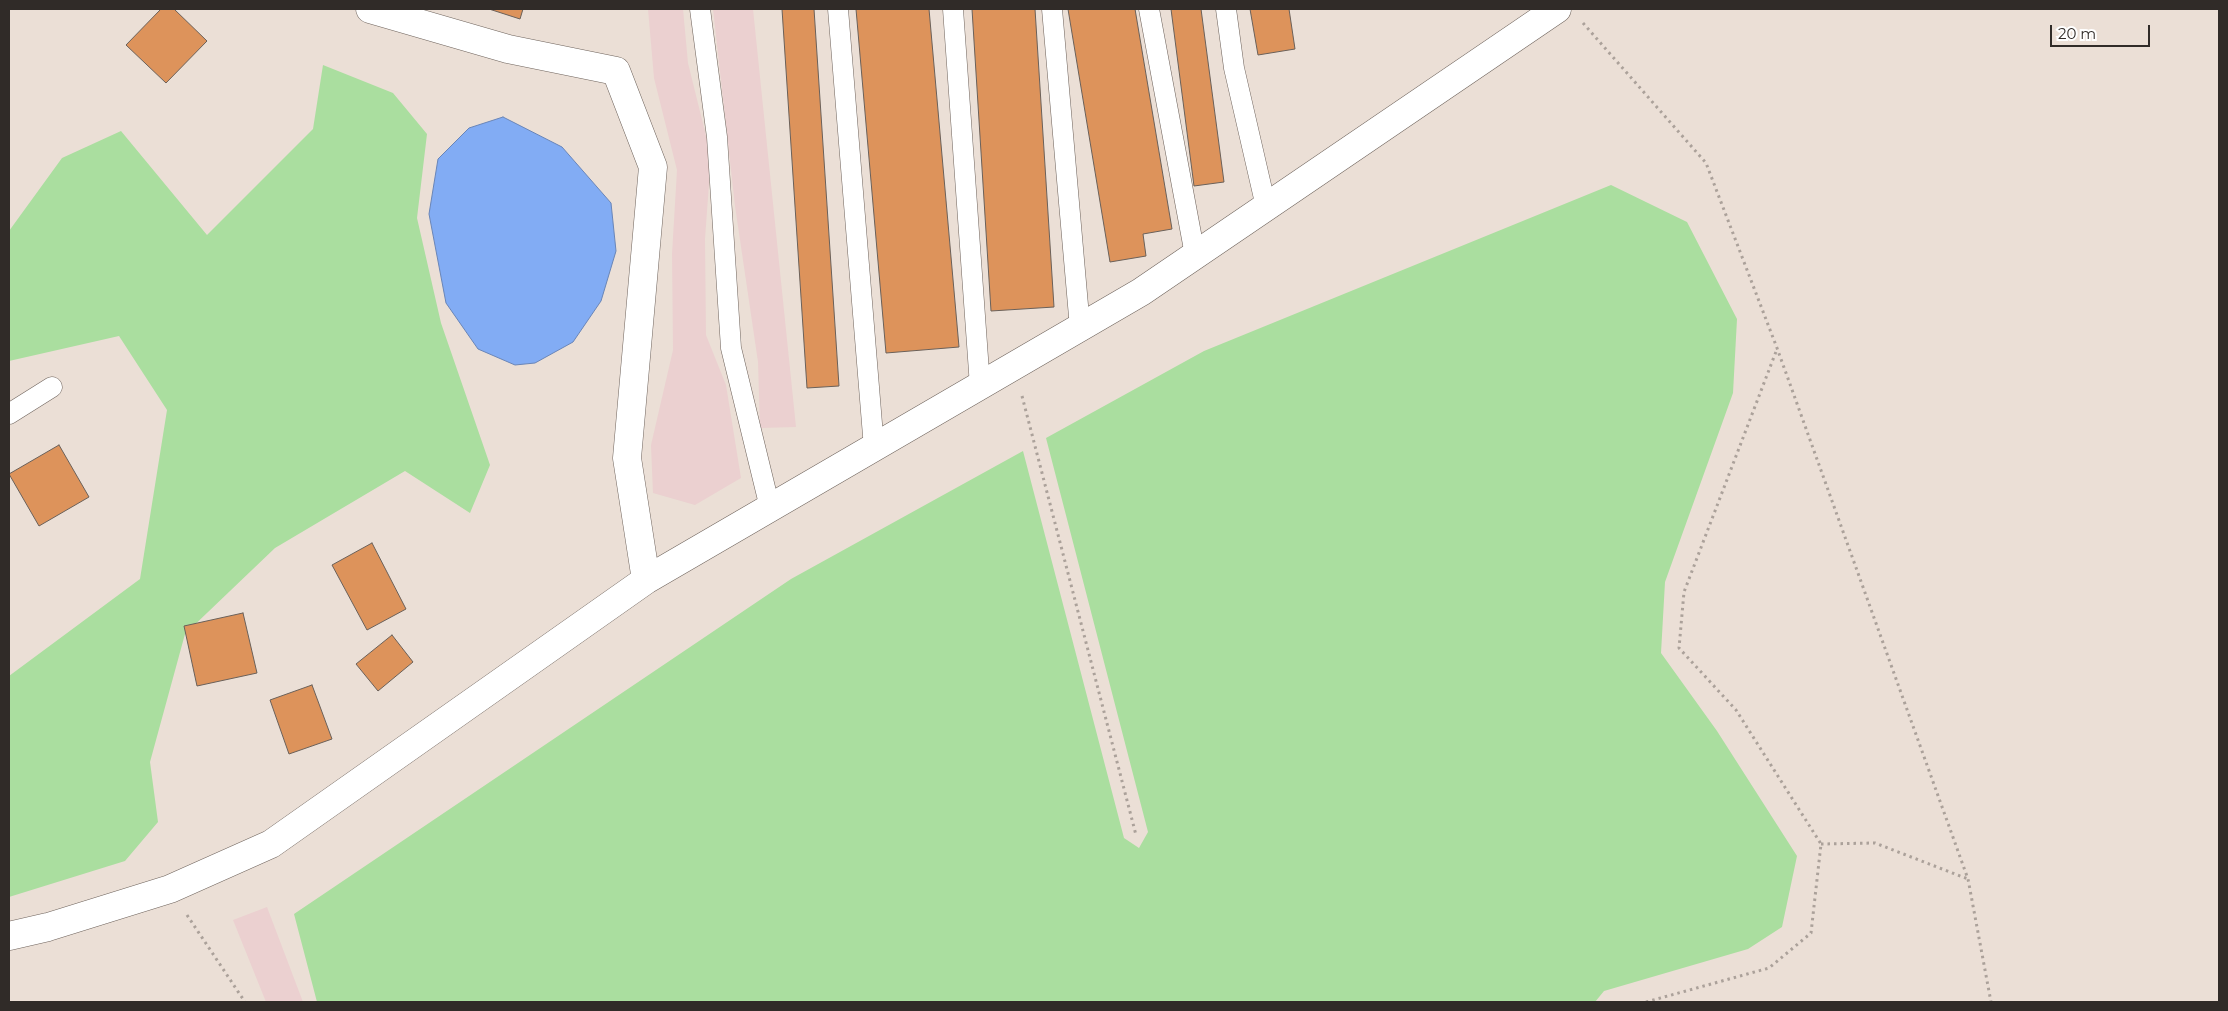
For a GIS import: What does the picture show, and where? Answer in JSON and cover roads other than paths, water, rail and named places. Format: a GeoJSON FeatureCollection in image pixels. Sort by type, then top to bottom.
{"type":"FeatureCollection","features":[{"type":"Feature","properties":{"kind":"street"},"geometry":{"type":"LineString","coordinates":[[370,9],[508,48],[616,71],[652,167],[627,458],[646,580]]}},
{"type":"Feature","properties":{"kind":"street"},"geometry":{"type":"LineString","coordinates":[[9,936],[48,927],[170,889],[271,844],[646,580],[1141,292],[1266,207],[1567,12]]}},
{"type":"Feature","properties":{"kind":"lane"},"geometry":{"type":"LineString","coordinates":[[700,9],[717,137],[731,348],[770,508]]}},
{"type":"Feature","properties":{"kind":"lane"},"geometry":{"type":"LineString","coordinates":[[838,9],[874,448]]}},
{"type":"Feature","properties":{"kind":"lane"},"geometry":{"type":"LineString","coordinates":[[953,9],[980,386]]}},
{"type":"Feature","properties":{"kind":"lane"},"geometry":{"type":"LineString","coordinates":[[1052,9],[1080,328]]}},
{"type":"Feature","properties":{"kind":"lane"},"geometry":{"type":"LineString","coordinates":[[1149,9],[1195,255]]}},
{"type":"Feature","properties":{"kind":"lane"},"geometry":{"type":"LineString","coordinates":[[1226,9],[1234,68],[1266,207]]}},
{"type":"Feature","properties":{"kind":"lane"},"geometry":{"type":"LineString","coordinates":[[9,414],[52,387]]}},
{"type":"Feature","properties":{"kind":"water"},"geometry":{"type":"Polygon","coordinates":[[[503,117],[562,147],[611,203],[616,251],[601,301],[573,342],[535,363],[515,365],[478,349],[446,303],[429,214],[438,159],[469,128],[503,117]]]}}]}
